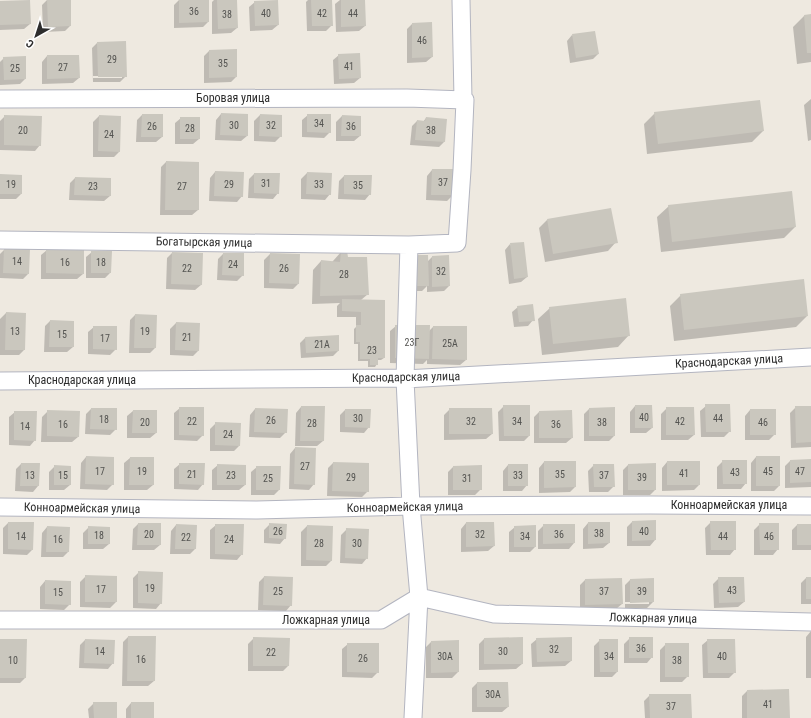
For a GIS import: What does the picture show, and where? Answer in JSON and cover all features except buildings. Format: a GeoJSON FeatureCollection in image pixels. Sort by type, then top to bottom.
{"type":"FeatureCollection","features":[{"type":"Feature","properties":{"kind":"street"},"geometry":{"type":"LineString","coordinates":[[461,0],[463,100],[465,100]]}},
{"type":"Feature","properties":{"kind":"street","name":"Боровая улица"},"geometry":{"type":"LineString","coordinates":[[0,99],[407,98],[465,100]]}},
{"type":"Feature","properties":{"kind":"street","name":"Богатырская улица"},"geometry":{"type":"LineString","coordinates":[[0,240],[409,245],[457,243],[465,100]]}},
{"type":"Feature","properties":{"kind":"street"},"geometry":{"type":"LineString","coordinates":[[409,245],[405,379],[412,506],[420,597],[413,718]]}},
{"type":"Feature","properties":{"kind":"street","name":"Краснодарская улица"},"geometry":{"type":"LineString","coordinates":[[0,381],[405,379],[811,357]]}},
{"type":"Feature","properties":{"kind":"street","name":"Конноармейская улица"},"geometry":{"type":"LineString","coordinates":[[0,507],[257,510],[412,506],[811,506]]}},
{"type":"Feature","properties":{"kind":"street","name":"Ложкарная улица"},"geometry":{"type":"LineString","coordinates":[[0,620],[381,620],[420,597],[494,614],[811,622]]}}]}
